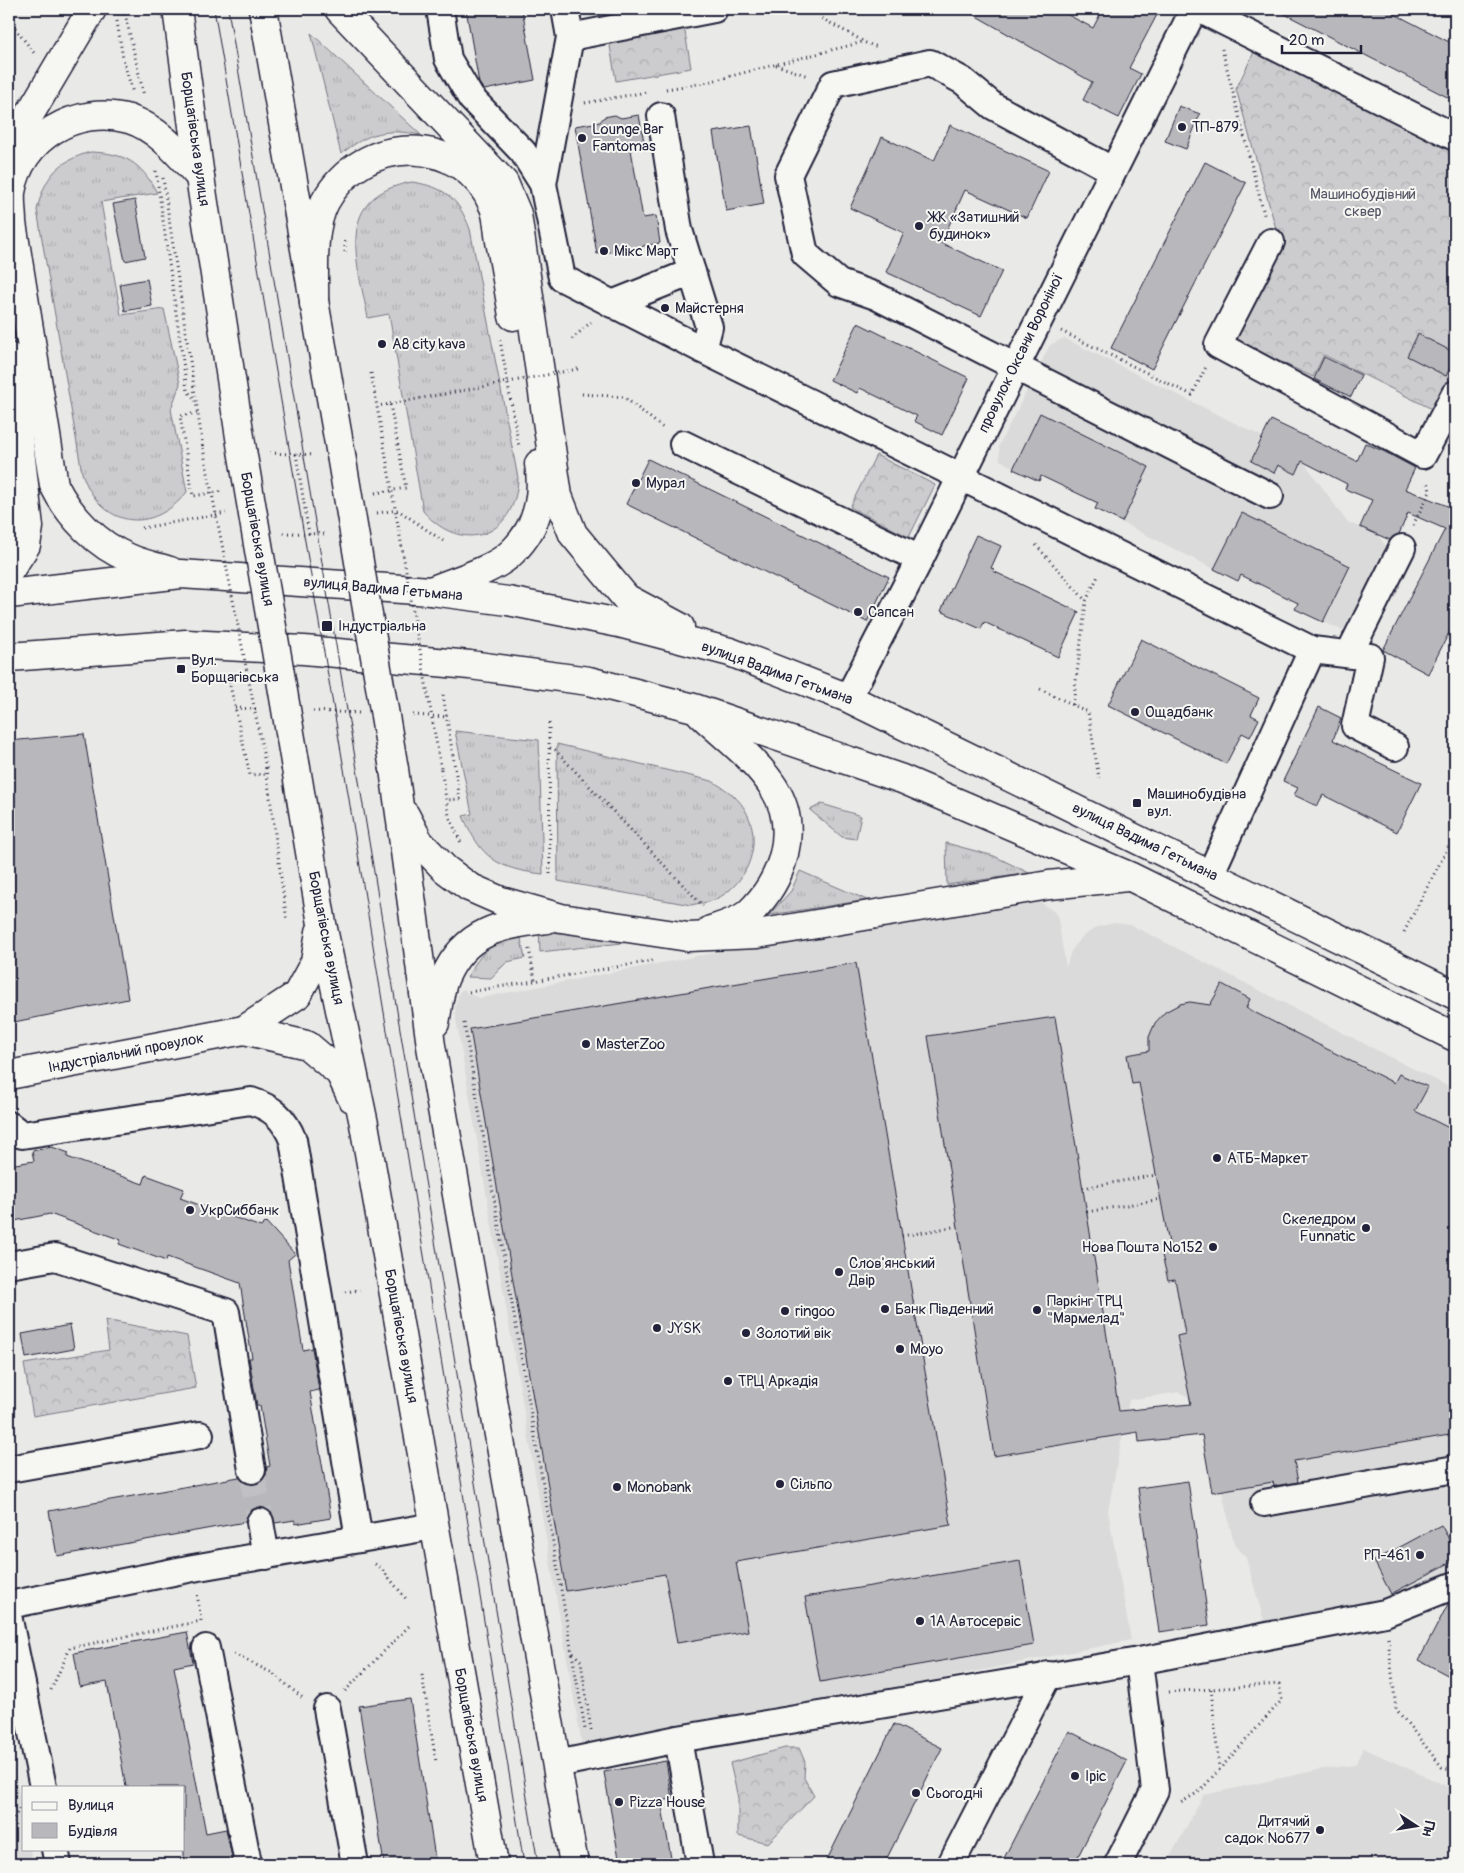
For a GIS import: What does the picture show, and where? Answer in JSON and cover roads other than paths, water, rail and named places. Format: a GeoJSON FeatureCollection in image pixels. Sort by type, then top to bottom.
{"type":"FeatureCollection","features":[{"type":"Feature","properties":{"kind":"main road","name":"Борщагівська вулиця"},"geometry":{"type":"LineString","coordinates":[[177,9],[200,177],[242,450],[322,924],[364,1124],[494,1864]]}},
{"type":"Feature","properties":{"kind":"main road"},"geometry":{"type":"LineString","coordinates":[[263,9],[314,304],[331,456],[394,769],[431,1046],[574,1864]]}},
{"type":"Feature","properties":{"kind":"main road"},"geometry":{"type":"LineString","coordinates":[[339,9],[504,183],[517,214],[558,496],[573,534],[626,598],[653,614],[730,652]]}},
{"type":"Feature","properties":{"kind":"main road"},"geometry":{"type":"LineString","coordinates":[[9,149],[104,13]]}},
{"type":"Feature","properties":{"kind":"main road"},"geometry":{"type":"LineString","coordinates":[[181,574],[130,559],[106,546],[64,504],[54,485],[12,223],[11,193],[20,164],[39,139],[64,122],[93,114],[129,120],[154,133],[174,149],[200,177]]}},
{"type":"Feature","properties":{"kind":"main road"},"geometry":{"type":"LineString","coordinates":[[314,304],[316,233],[324,203],[342,178],[366,160],[396,150],[426,151],[455,162],[478,182],[494,208],[543,484],[538,512],[532,528],[509,555],[495,564],[431,591]]}},
{"type":"Feature","properties":{"kind":"main road"},"geometry":{"type":"LineString","coordinates":[[9,357],[29,521],[26,545],[9,571]]}},
{"type":"Feature","properties":{"kind":"main road","name":"вулиця Вадима Гетьмана"},"geometry":{"type":"LineString","coordinates":[[9,594],[181,574],[431,591],[508,601],[618,623],[730,652],[848,698],[1455,995]]}},
{"type":"Feature","properties":{"kind":"main road"},"geometry":{"type":"LineString","coordinates":[[9,657],[186,644],[304,650],[470,665],[589,681],[694,708],[902,779],[1129,876],[1455,1037]]}},
{"type":"Feature","properties":{"kind":"main road"},"geometry":{"type":"LineString","coordinates":[[688,937],[722,926],[748,914],[770,887],[783,860],[787,840],[787,820],[774,788],[758,768],[694,708]]}},
{"type":"Feature","properties":{"kind":"main road"},"geometry":{"type":"LineString","coordinates":[[400,806],[419,842],[445,868],[469,887],[501,901],[561,918],[688,937],[757,934],[1049,885],[1129,876]]}},
{"type":"Feature","properties":{"kind":"main road"},"geometry":{"type":"LineString","coordinates":[[431,1046],[444,978],[456,958],[472,939],[512,923],[561,918]]}},
{"type":"Feature","properties":{"kind":"main road","name":"Індустріальний провулок"},"geometry":{"type":"LineString","coordinates":[[9,1075],[244,1030],[297,995],[315,962],[322,924]]}},
{"type":"Feature","properties":{"kind":"main road","name":"Індустріальний провулок"},"geometry":{"type":"LineString","coordinates":[[244,1030],[307,1045],[340,1073],[364,1124]]}},
{"type":"Feature","properties":{"kind":"street"},"geometry":{"type":"LineString","coordinates":[[440,9],[448,59],[471,98],[523,152],[543,184],[562,278],[703,350],[1312,650],[1370,657],[1355,726],[1396,746]]}},
{"type":"Feature","properties":{"kind":"street"},"geometry":{"type":"LineString","coordinates":[[543,184],[570,37],[565,9]]}},
{"type":"Feature","properties":{"kind":"street"},"geometry":{"type":"LineString","coordinates":[[570,37],[714,9]]}},
{"type":"Feature","properties":{"kind":"street"},"geometry":{"type":"LineString","coordinates":[[1202,11],[1455,137]]}},
{"type":"Feature","properties":{"kind":"street","name":"провулок Оксани Вороніної"},"geometry":{"type":"LineString","coordinates":[[848,698],[920,559],[1112,170],[1202,11]]}},
{"type":"Feature","properties":{"kind":"street"},"geometry":{"type":"LineString","coordinates":[[1112,170],[993,106],[963,81],[930,63],[833,84],[788,175],[805,254],[839,283],[876,296],[1270,496]]}},
{"type":"Feature","properties":{"kind":"street"},"geometry":{"type":"LineString","coordinates":[[661,116],[680,230],[709,327],[703,350]]}},
{"type":"Feature","properties":{"kind":"street"},"geometry":{"type":"LineString","coordinates":[[1271,242],[1218,345],[1423,455],[1455,394]]}},
{"type":"Feature","properties":{"kind":"street"},"geometry":{"type":"LineString","coordinates":[[612,304],[692,272]]}},
{"type":"Feature","properties":{"kind":"street"},"geometry":{"type":"LineString","coordinates":[[683,444],[920,559]]}},
{"type":"Feature","properties":{"kind":"street"},"geometry":{"type":"LineString","coordinates":[[1349,654],[1402,548]]}},
{"type":"Feature","properties":{"kind":"street"},"geometry":{"type":"LineString","coordinates":[[1210,874],[1312,650]]}},
{"type":"Feature","properties":{"kind":"street"},"geometry":{"type":"LineString","coordinates":[[9,1125],[22,1136],[251,1101],[266,1106],[278,1114],[287,1126],[293,1140],[350,1540]]}},
{"type":"Feature","properties":{"kind":"street"},"geometry":{"type":"LineString","coordinates":[[9,1265],[55,1257],[226,1312],[252,1470]]}},
{"type":"Feature","properties":{"kind":"street"},"geometry":{"type":"LineString","coordinates":[[9,1469],[200,1435]]}},
{"type":"Feature","properties":{"kind":"street"},"geometry":{"type":"LineString","coordinates":[[1264,1504],[1455,1469]]}},
{"type":"Feature","properties":{"kind":"street"},"geometry":{"type":"LineString","coordinates":[[260,1522],[266,1556]]}},
{"type":"Feature","properties":{"kind":"street"},"geometry":{"type":"LineString","coordinates":[[9,1605],[193,1568],[434,1526]]}},
{"type":"Feature","properties":{"kind":"street"},"geometry":{"type":"LineString","coordinates":[[557,1764],[678,1739],[1139,1661],[1385,1613],[1455,1585]]}},
{"type":"Feature","properties":{"kind":"street"},"geometry":{"type":"LineString","coordinates":[[9,1620],[43,1786]]}},
{"type":"Feature","properties":{"kind":"street"},"geometry":{"type":"LineString","coordinates":[[206,1648],[247,1858],[245,1864]]}},
{"type":"Feature","properties":{"kind":"street"},"geometry":{"type":"LineString","coordinates":[[1118,1864],[1155,1790],[1139,1661]]}},
{"type":"Feature","properties":{"kind":"street"},"geometry":{"type":"LineString","coordinates":[[951,1864],[1048,1675]]}},
{"type":"Feature","properties":{"kind":"street"},"geometry":{"type":"LineString","coordinates":[[327,1709],[355,1864]]}},
{"type":"Feature","properties":{"kind":"street"},"geometry":{"type":"LineString","coordinates":[[678,1739],[700,1864]]}},
{"type":"Feature","properties":{"kind":"street"},"geometry":{"type":"LineString","coordinates":[[56,1850],[58,1864]]}},
{"type":"Feature","properties":{"kind":"tunnel"},"geometry":{"type":"LineString","coordinates":[[252,1470],[260,1522]]}},
{"type":"Feature","properties":{"kind":"tram line"},"geometry":{"type":"LineString","coordinates":[[214,9],[344,769],[524,1864]]}},
{"type":"Feature","properties":{"kind":"tram line"},"geometry":{"type":"LineString","coordinates":[[228,9],[357,769],[538,1864]]}},
{"type":"Feature","properties":{"kind":"place","name":"ТП-879"},"geometry":{"type":"Point","coordinates":[1182,127]}},
{"type":"Feature","properties":{"kind":"place","name":"Lounge Bar Fantomas"},"geometry":{"type":"Point","coordinates":[582,138]}},
{"type":"Feature","properties":{"kind":"place","name":"ЖК «Затишний будинок»"},"geometry":{"type":"Point","coordinates":[919,226]}},
{"type":"Feature","properties":{"kind":"place","name":"Мікс Март"},"geometry":{"type":"Point","coordinates":[604,251]}},
{"type":"Feature","properties":{"kind":"place","name":"Майстерня"},"geometry":{"type":"Point","coordinates":[665,308]}},
{"type":"Feature","properties":{"kind":"place","name":"A8 city kava"},"geometry":{"type":"Point","coordinates":[382,344]}},
{"type":"Feature","properties":{"kind":"place","name":"Мурал"},"geometry":{"type":"Point","coordinates":[636,483]}},
{"type":"Feature","properties":{"kind":"place","name":"Сапсан"},"geometry":{"type":"Point","coordinates":[858,612]}},
{"type":"Feature","properties":{"kind":"place","name":"Індустріальна"},"geometry":{"type":"Point","coordinates":[327,626]}},
{"type":"Feature","properties":{"kind":"place","name":"Вул. Борщагівська"},"geometry":{"type":"Point","coordinates":[181,669]}},
{"type":"Feature","properties":{"kind":"place","name":"Ощадбанк"},"geometry":{"type":"Point","coordinates":[1135,712]}},
{"type":"Feature","properties":{"kind":"place","name":"Машинобудівна вул."},"geometry":{"type":"Point","coordinates":[1137,803]}},
{"type":"Feature","properties":{"kind":"place","name":"MasterZoo"},"geometry":{"type":"Point","coordinates":[586,1044]}},
{"type":"Feature","properties":{"kind":"place","name":"АТБ-Маркет"},"geometry":{"type":"Point","coordinates":[1217,1158]}},
{"type":"Feature","properties":{"kind":"place","name":"УкрСиббанк"},"geometry":{"type":"Point","coordinates":[190,1210]}},
{"type":"Feature","properties":{"kind":"place","name":"Скеледром Funnatic"},"geometry":{"type":"Point","coordinates":[1366,1228]}},
{"type":"Feature","properties":{"kind":"place","name":"Нова Пошта №152"},"geometry":{"type":"Point","coordinates":[1213,1247]}},
{"type":"Feature","properties":{"kind":"place","name":"Слов'янський Двір"},"geometry":{"type":"Point","coordinates":[839,1272]}},
{"type":"Feature","properties":{"kind":"place","name":"Банк Південний"},"geometry":{"type":"Point","coordinates":[885,1309]}},
{"type":"Feature","properties":{"kind":"place","name":"Паркінг ТРЦ \"Мармелад\""},"geometry":{"type":"Point","coordinates":[1037,1310]}},
{"type":"Feature","properties":{"kind":"place","name":"ringoo"},"geometry":{"type":"Point","coordinates":[785,1311]}},
{"type":"Feature","properties":{"kind":"place","name":"JYSK"},"geometry":{"type":"Point","coordinates":[657,1328]}},
{"type":"Feature","properties":{"kind":"place","name":"Золотий вік"},"geometry":{"type":"Point","coordinates":[746,1333]}},
{"type":"Feature","properties":{"kind":"place","name":"Moyo"},"geometry":{"type":"Point","coordinates":[900,1349]}},
{"type":"Feature","properties":{"kind":"place","name":"ТРЦ Аркадія"},"geometry":{"type":"Point","coordinates":[728,1381]}},
{"type":"Feature","properties":{"kind":"place","name":"Сільпо"},"geometry":{"type":"Point","coordinates":[780,1484]}},
{"type":"Feature","properties":{"kind":"place","name":"Monobank"},"geometry":{"type":"Point","coordinates":[617,1487]}},
{"type":"Feature","properties":{"kind":"place","name":"РП-461"},"geometry":{"type":"Point","coordinates":[1420,1555]}},
{"type":"Feature","properties":{"kind":"place","name":"1А Автосервіс"},"geometry":{"type":"Point","coordinates":[920,1621]}},
{"type":"Feature","properties":{"kind":"place","name":"Іріс"},"geometry":{"type":"Point","coordinates":[1075,1776]}},
{"type":"Feature","properties":{"kind":"place","name":"Сьогодні"},"geometry":{"type":"Point","coordinates":[916,1793]}},
{"type":"Feature","properties":{"kind":"place","name":"Pizza House"},"geometry":{"type":"Point","coordinates":[619,1802]}},
{"type":"Feature","properties":{"kind":"place","name":"Дитячий садок №677"},"geometry":{"type":"Point","coordinates":[1320,1830]}},
{"type":"Feature","properties":{"kind":"park label","name":"Машинобудівний сквер"},"geometry":{"type":"Point","coordinates":[1363,202]}}]}
